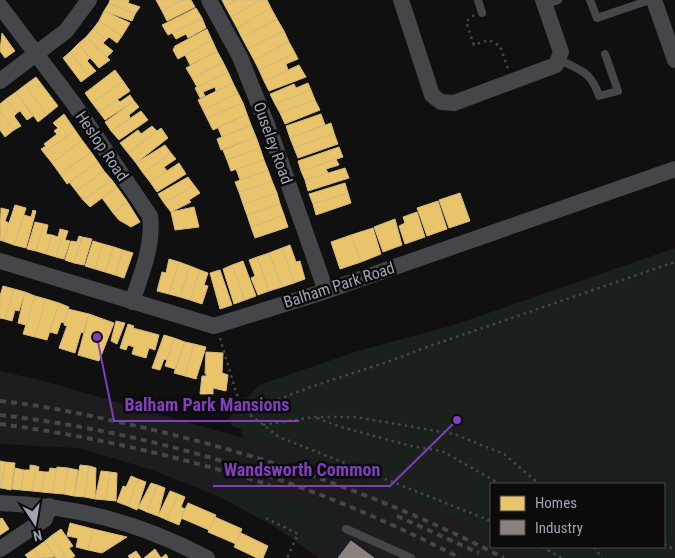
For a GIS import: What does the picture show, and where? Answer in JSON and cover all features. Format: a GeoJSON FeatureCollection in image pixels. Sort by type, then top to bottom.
{"type":"FeatureCollection","features":[{"type":"Feature","properties":{"kind":"street"},"geometry":{"type":"LineString","coordinates":[[0,81],[37,55],[66,31],[89,0]]}},
{"type":"Feature","properties":{"kind":"street","name":"Ouseley Road"},"geometry":{"type":"LineString","coordinates":[[210,0],[240,57],[326,291]]}},
{"type":"Feature","properties":{"kind":"street"},"geometry":{"type":"LineString","coordinates":[[401,0],[432,95],[437,100],[446,104],[454,103],[552,67],[560,60],[561,52],[549,2]]}},
{"type":"Feature","properties":{"kind":"street"},"geometry":{"type":"LineString","coordinates":[[652,0],[675,60]]}},
{"type":"Feature","properties":{"kind":"street","name":"Heslop Road"},"geometry":{"type":"LineString","coordinates":[[0,6],[74,104],[150,216],[152,228],[149,245],[132,302]]}},
{"type":"Feature","properties":{"kind":"street","name":"Balham Park Road"},"geometry":{"type":"LineString","coordinates":[[0,261],[214,326],[326,291],[675,169]]}},
{"type":"Feature","properties":{"kind":"street"},"geometry":{"type":"LineString","coordinates":[[0,503],[78,510],[133,526],[205,558]]}},
{"type":"Feature","properties":{"kind":"street"},"geometry":{"type":"LineString","coordinates":[[0,548],[45,519],[49,506]]}},
{"type":"Feature","properties":{"kind":"lane"},"geometry":{"type":"LineString","coordinates":[[478,0],[482,12]]}},
{"type":"Feature","properties":{"kind":"lane"},"geometry":{"type":"LineString","coordinates":[[590,0],[597,18],[652,0]]}},
{"type":"Feature","properties":{"kind":"lane"},"geometry":{"type":"LineString","coordinates":[[560,60],[583,71],[594,80],[599,96],[618,91],[605,54]]}},
{"type":"Feature","properties":{"kind":"lane"},"geometry":{"type":"LineString","coordinates":[[346,529],[411,558]]}},
{"type":"Feature","properties":{"kind":"path"},"geometry":{"type":"LineString","coordinates":[[482,12],[470,16],[466,22],[474,45],[489,40],[500,46],[512,82]]}},
{"type":"Feature","properties":{"kind":"path"},"geometry":{"type":"LineString","coordinates":[[248,414],[312,385],[386,364],[421,349],[675,262]]}},
{"type":"Feature","properties":{"kind":"path"},"geometry":{"type":"LineString","coordinates":[[219,337],[240,405],[248,414],[279,437],[490,521]]}},
{"type":"Feature","properties":{"kind":"path"},"geometry":{"type":"LineString","coordinates":[[263,425],[314,416],[356,417],[454,434],[504,454],[538,483]]}},
{"type":"Feature","properties":{"kind":"path"},"geometry":{"type":"LineString","coordinates":[[314,416],[376,436],[442,451],[498,483]]}},
{"type":"Feature","properties":{"kind":"path"},"geometry":{"type":"LineString","coordinates":[[266,518],[298,534],[287,558]]}},
{"type":"Feature","properties":{"kind":"path"},"geometry":{"type":"LineString","coordinates":[[544,548],[562,558]]}},
{"type":"Feature","properties":{"kind":"shaded area"},"geometry":{"type":"Polygon","coordinates":[[[675,248],[675,558],[538,558],[519,548],[665,548],[665,483],[490,483],[490,534],[264,440],[243,438],[241,429],[232,426],[228,419],[238,408],[236,401],[248,397],[259,385],[358,351],[454,325],[675,248]]]}},
{"type":"Feature","properties":{"kind":"shaded area"},"geometry":{"type":"Polygon","coordinates":[[[0,371],[43,381],[243,438],[264,440],[490,534],[490,548],[519,548],[538,558],[319,558],[313,554],[340,518],[229,480],[220,497],[149,469],[79,448],[0,444],[0,371]]]}},
{"type":"Feature","properties":{"kind":"shaded area"},"geometry":{"type":"Polygon","coordinates":[[[229,480],[341,518],[313,554],[277,528],[220,497],[229,480]]]}},
{"type":"Feature","properties":{"kind":"building: Homes"},"geometry":{"type":"Polygon","coordinates":[[[110,0],[129,0],[128,3],[140,7],[135,14],[109,3],[110,0]]]}},
{"type":"Feature","properties":{"kind":"building: Homes"},"geometry":{"type":"Polygon","coordinates":[[[156,0],[183,0],[162,11],[156,0]]]}},
{"type":"Feature","properties":{"kind":"building: Homes"},"geometry":{"type":"Polygon","coordinates":[[[183,0],[191,0],[195,7],[167,21],[162,11],[183,0]]]}},
{"type":"Feature","properties":{"kind":"building: Homes"},"geometry":{"type":"Polygon","coordinates":[[[222,0],[237,0],[225,6],[222,0]]]}},
{"type":"Feature","properties":{"kind":"building: Homes"},"geometry":{"type":"Polygon","coordinates":[[[237,0],[260,0],[231,17],[225,6],[237,0]]]}},
{"type":"Feature","properties":{"kind":"building: Homes"},"geometry":{"type":"Polygon","coordinates":[[[260,0],[267,0],[271,8],[237,28],[231,17],[260,0]]]}},
{"type":"Feature","properties":{"kind":"building: Homes"},"geometry":{"type":"Polygon","coordinates":[[[109,3],[135,14],[132,21],[104,11],[109,3]]]}},
{"type":"Feature","properties":{"kind":"building: Homes"},"geometry":{"type":"Polygon","coordinates":[[[196,8],[202,18],[168,35],[162,25],[196,8]]]}},
{"type":"Feature","properties":{"kind":"building: Homes"},"geometry":{"type":"Polygon","coordinates":[[[271,8],[277,19],[242,38],[237,28],[271,8]]]}},
{"type":"Feature","properties":{"kind":"building: Homes"},"geometry":{"type":"Polygon","coordinates":[[[104,11],[130,23],[122,36],[99,21],[104,11]]]}},
{"type":"Feature","properties":{"kind":"building: Homes"},"geometry":{"type":"Polygon","coordinates":[[[202,18],[206,28],[188,38],[186,34],[176,39],[172,33],[202,18]]]}},
{"type":"Feature","properties":{"kind":"building: Homes"},"geometry":{"type":"Polygon","coordinates":[[[277,19],[284,31],[248,49],[242,38],[277,19]]]}},
{"type":"Feature","properties":{"kind":"building: Homes"},"geometry":{"type":"Polygon","coordinates":[[[99,21],[122,36],[117,43],[109,37],[106,40],[93,29],[99,21]]]}},
{"type":"Feature","properties":{"kind":"building: Homes"},"geometry":{"type":"Polygon","coordinates":[[[93,29],[106,40],[103,43],[113,51],[107,57],[86,37],[93,29]]]}},
{"type":"Feature","properties":{"kind":"building: Homes"},"geometry":{"type":"Polygon","coordinates":[[[207,29],[212,40],[178,59],[173,50],[175,46],[207,29]]]}},
{"type":"Feature","properties":{"kind":"building: Homes"},"geometry":{"type":"Polygon","coordinates":[[[284,31],[289,42],[254,60],[248,49],[284,31]]]}},
{"type":"Feature","properties":{"kind":"building: Homes"},"geometry":{"type":"Polygon","coordinates":[[[2,33],[15,51],[5,58],[0,51],[2,33]]]}},
{"type":"Feature","properties":{"kind":"building: Homes"},"geometry":{"type":"Polygon","coordinates":[[[86,37],[110,60],[99,68],[78,44],[86,37]]]}},
{"type":"Feature","properties":{"kind":"building: Homes"},"geometry":{"type":"Polygon","coordinates":[[[212,40],[217,51],[190,65],[185,55],[212,40]]]}},
{"type":"Feature","properties":{"kind":"building: Homes"},"geometry":{"type":"Polygon","coordinates":[[[289,42],[295,53],[259,70],[254,60],[289,42]]]}},
{"type":"Feature","properties":{"kind":"building: Homes"},"geometry":{"type":"Polygon","coordinates":[[[78,44],[90,58],[87,61],[96,71],[89,76],[70,52],[78,44]]]}},
{"type":"Feature","properties":{"kind":"building: Homes"},"geometry":{"type":"Polygon","coordinates":[[[217,51],[223,62],[192,78],[186,68],[217,51]]]}},
{"type":"Feature","properties":{"kind":"building: Homes"},"geometry":{"type":"Polygon","coordinates":[[[70,52],[89,76],[81,82],[63,58],[70,52]]]}},
{"type":"Feature","properties":{"kind":"building: Homes"},"geometry":{"type":"Polygon","coordinates":[[[295,53],[298,59],[286,64],[288,70],[264,81],[259,70],[295,53]]]}},
{"type":"Feature","properties":{"kind":"building: Homes"},"geometry":{"type":"Polygon","coordinates":[[[223,62],[228,72],[197,87],[192,78],[223,62]]]}},
{"type":"Feature","properties":{"kind":"building: Homes"},"geometry":{"type":"Polygon","coordinates":[[[299,65],[306,77],[269,91],[264,81],[299,65]]]}},
{"type":"Feature","properties":{"kind":"building: Homes"},"geometry":{"type":"Polygon","coordinates":[[[115,70],[123,81],[92,103],[85,93],[115,70]]]}},
{"type":"Feature","properties":{"kind":"building: Homes"},"geometry":{"type":"Polygon","coordinates":[[[228,72],[233,83],[216,91],[215,87],[203,92],[205,96],[200,98],[195,88],[228,72]]]}},
{"type":"Feature","properties":{"kind":"building: Homes"},"geometry":{"type":"Polygon","coordinates":[[[36,77],[58,106],[47,115],[25,85],[36,77]]]}},
{"type":"Feature","properties":{"kind":"building: Homes"},"geometry":{"type":"Polygon","coordinates":[[[123,81],[130,91],[99,112],[92,103],[123,81]]]}},
{"type":"Feature","properties":{"kind":"building: Homes"},"geometry":{"type":"Polygon","coordinates":[[[233,83],[238,93],[203,110],[198,100],[233,83]]]}},
{"type":"Feature","properties":{"kind":"building: Homes"},"geometry":{"type":"Polygon","coordinates":[[[308,83],[311,90],[275,104],[270,94],[294,84],[296,88],[308,83]]]}},
{"type":"Feature","properties":{"kind":"building: Homes"},"geometry":{"type":"Polygon","coordinates":[[[25,85],[47,115],[38,122],[16,92],[25,85]]]}},
{"type":"Feature","properties":{"kind":"building: Homes"},"geometry":{"type":"Polygon","coordinates":[[[311,90],[315,100],[280,113],[275,104],[311,90]]]}},
{"type":"Feature","properties":{"kind":"building: Homes"},"geometry":{"type":"Polygon","coordinates":[[[16,92],[33,116],[27,120],[20,111],[17,113],[6,99],[16,92]]]}},
{"type":"Feature","properties":{"kind":"building: Homes"},"geometry":{"type":"Polygon","coordinates":[[[238,93],[243,103],[207,118],[203,110],[238,93]]]}},
{"type":"Feature","properties":{"kind":"building: Homes"},"geometry":{"type":"Polygon","coordinates":[[[130,95],[134,101],[105,120],[99,112],[117,99],[120,102],[130,95]]]}},
{"type":"Feature","properties":{"kind":"building: Homes"},"geometry":{"type":"Polygon","coordinates":[[[6,99],[17,113],[14,116],[21,126],[14,130],[0,111],[0,104],[6,99]]]}},
{"type":"Feature","properties":{"kind":"building: Homes"},"geometry":{"type":"Polygon","coordinates":[[[315,100],[320,110],[285,124],[280,113],[315,100]]]}},
{"type":"Feature","properties":{"kind":"building: Homes"},"geometry":{"type":"Polygon","coordinates":[[[134,101],[139,107],[129,115],[130,118],[111,131],[105,122],[134,101]]]}},
{"type":"Feature","properties":{"kind":"building: Homes"},"geometry":{"type":"Polygon","coordinates":[[[243,103],[247,114],[213,130],[207,118],[243,103]]]}},
{"type":"Feature","properties":{"kind":"building: Homes"},"geometry":{"type":"Polygon","coordinates":[[[0,111],[14,130],[5,137],[0,130],[0,111]]]}},
{"type":"Feature","properties":{"kind":"building: Homes"},"geometry":{"type":"Polygon","coordinates":[[[141,111],[148,120],[119,140],[111,131],[141,111]]]}},
{"type":"Feature","properties":{"kind":"building: Homes"},"geometry":{"type":"Polygon","coordinates":[[[64,114],[75,130],[44,153],[41,149],[46,146],[44,144],[57,134],[54,131],[58,128],[53,123],[64,114]]]}},
{"type":"Feature","properties":{"kind":"building: Homes"},"geometry":{"type":"Polygon","coordinates":[[[247,114],[251,125],[222,137],[218,128],[247,114]]]}},
{"type":"Feature","properties":{"kind":"building: Homes"},"geometry":{"type":"Polygon","coordinates":[[[321,114],[325,125],[290,138],[286,126],[321,114]]]}},
{"type":"Feature","properties":{"kind":"building: Homes"},"geometry":{"type":"Polygon","coordinates":[[[331,123],[334,133],[294,148],[290,138],[331,123]]]}},
{"type":"Feature","properties":{"kind":"building: Homes"},"geometry":{"type":"Polygon","coordinates":[[[251,125],[256,137],[221,150],[217,139],[251,125]]]}},
{"type":"Feature","properties":{"kind":"building: Homes"},"geometry":{"type":"Polygon","coordinates":[[[152,126],[157,131],[128,153],[120,143],[138,130],[141,134],[152,126]]]}},
{"type":"Feature","properties":{"kind":"building: Homes"},"geometry":{"type":"Polygon","coordinates":[[[161,128],[168,138],[136,163],[128,153],[161,128]]]}},
{"type":"Feature","properties":{"kind":"building: Homes"},"geometry":{"type":"Polygon","coordinates":[[[75,130],[82,140],[52,163],[44,153],[75,130]]]}},
{"type":"Feature","properties":{"kind":"building: Homes"},"geometry":{"type":"Polygon","coordinates":[[[334,133],[338,144],[298,158],[294,148],[334,133]]]}},
{"type":"Feature","properties":{"kind":"building: Homes"},"geometry":{"type":"Polygon","coordinates":[[[256,137],[260,148],[227,160],[223,150],[256,137]]]}},
{"type":"Feature","properties":{"kind":"building: Homes"},"geometry":{"type":"Polygon","coordinates":[[[82,140],[91,152],[60,174],[52,163],[82,140]]]}},
{"type":"Feature","properties":{"kind":"building: Homes"},"geometry":{"type":"Polygon","coordinates":[[[165,145],[171,153],[143,173],[136,163],[165,145]]]}},
{"type":"Feature","properties":{"kind":"building: Homes"},"geometry":{"type":"Polygon","coordinates":[[[339,147],[343,157],[301,171],[298,161],[339,147]]]}},
{"type":"Feature","properties":{"kind":"building: Homes"},"geometry":{"type":"Polygon","coordinates":[[[260,148],[264,160],[231,171],[227,160],[260,148]]]}},
{"type":"Feature","properties":{"kind":"building: Homes"},"geometry":{"type":"Polygon","coordinates":[[[91,152],[98,162],[67,184],[60,174],[91,152]]]}},
{"type":"Feature","properties":{"kind":"building: Homes"},"geometry":{"type":"Polygon","coordinates":[[[171,153],[176,159],[164,167],[167,171],[150,182],[143,173],[171,153]]]}},
{"type":"Feature","properties":{"kind":"building: Homes"},"geometry":{"type":"Polygon","coordinates":[[[336,159],[339,165],[326,169],[328,173],[305,180],[301,171],[336,159]]]}},
{"type":"Feature","properties":{"kind":"building: Homes"},"geometry":{"type":"Polygon","coordinates":[[[264,160],[268,170],[240,180],[236,169],[264,160]]]}},
{"type":"Feature","properties":{"kind":"building: Homes"},"geometry":{"type":"Polygon","coordinates":[[[98,162],[104,171],[76,191],[69,182],[98,162]]]}},
{"type":"Feature","properties":{"kind":"building: Homes"},"geometry":{"type":"Polygon","coordinates":[[[179,163],[186,174],[157,192],[150,182],[179,163]]]}},
{"type":"Feature","properties":{"kind":"building: Homes"},"geometry":{"type":"Polygon","coordinates":[[[345,168],[349,178],[308,191],[305,180],[345,168]]]}},
{"type":"Feature","properties":{"kind":"building: Homes"},"geometry":{"type":"Polygon","coordinates":[[[268,170],[272,181],[239,192],[235,182],[268,170]]]}},
{"type":"Feature","properties":{"kind":"building: Homes"},"geometry":{"type":"Polygon","coordinates":[[[104,171],[112,180],[83,200],[76,191],[104,171]]]}},
{"type":"Feature","properties":{"kind":"building: Homes"},"geometry":{"type":"Polygon","coordinates":[[[188,177],[194,185],[164,203],[158,194],[188,177]]]}},
{"type":"Feature","properties":{"kind":"building: Homes"},"geometry":{"type":"Polygon","coordinates":[[[112,180],[117,187],[90,207],[83,200],[112,180]]]}},
{"type":"Feature","properties":{"kind":"building: Homes"},"geometry":{"type":"Polygon","coordinates":[[[272,181],[277,193],[243,204],[239,192],[272,181]]]}},
{"type":"Feature","properties":{"kind":"building: Homes"},"geometry":{"type":"Polygon","coordinates":[[[345,183],[348,193],[313,204],[309,194],[345,183]]]}},
{"type":"Feature","properties":{"kind":"building: Homes"},"geometry":{"type":"Polygon","coordinates":[[[194,185],[200,193],[189,200],[191,202],[171,212],[164,203],[194,185]]]}},
{"type":"Feature","properties":{"kind":"building: Homes"},"geometry":{"type":"Polygon","coordinates":[[[117,187],[127,201],[113,213],[102,198],[117,187]]]}},
{"type":"Feature","properties":{"kind":"building: Homes"},"geometry":{"type":"Polygon","coordinates":[[[277,193],[280,204],[247,215],[243,204],[277,193]]]}},
{"type":"Feature","properties":{"kind":"building: Homes"},"geometry":{"type":"Polygon","coordinates":[[[348,193],[351,203],[316,215],[313,204],[348,193]]]}},
{"type":"Feature","properties":{"kind":"building: Homes"},"geometry":{"type":"Polygon","coordinates":[[[460,193],[470,221],[449,228],[439,200],[460,193]]]}},
{"type":"Feature","properties":{"kind":"building: Homes"},"geometry":{"type":"Polygon","coordinates":[[[127,201],[140,222],[131,227],[119,220],[113,213],[127,201]]]}},
{"type":"Feature","properties":{"kind":"building: Homes"},"geometry":{"type":"Polygon","coordinates":[[[438,201],[447,229],[427,236],[417,208],[438,201]]]}},
{"type":"Feature","properties":{"kind":"building: Homes"},"geometry":{"type":"Polygon","coordinates":[[[280,204],[284,215],[251,227],[247,215],[280,204]]]}},
{"type":"Feature","properties":{"kind":"building: Homes"},"geometry":{"type":"Polygon","coordinates":[[[15,205],[26,208],[14,245],[3,241],[15,205]]]}},
{"type":"Feature","properties":{"kind":"building: Homes"},"geometry":{"type":"Polygon","coordinates":[[[194,207],[199,227],[175,230],[171,212],[194,207]]]}},
{"type":"Feature","properties":{"kind":"building: Homes"},"geometry":{"type":"Polygon","coordinates":[[[1,208],[9,210],[5,221],[9,223],[3,241],[0,240],[1,208]]]}},
{"type":"Feature","properties":{"kind":"building: Homes"},"geometry":{"type":"Polygon","coordinates":[[[33,210],[36,211],[26,248],[14,245],[24,215],[31,217],[33,210]]]}},
{"type":"Feature","properties":{"kind":"building: Homes"},"geometry":{"type":"Polygon","coordinates":[[[417,212],[425,237],[405,244],[399,226],[405,223],[403,217],[417,212]]]}},
{"type":"Feature","properties":{"kind":"building: Homes"},"geometry":{"type":"Polygon","coordinates":[[[284,215],[288,227],[255,238],[251,227],[284,215]]]}},
{"type":"Feature","properties":{"kind":"building: Homes"},"geometry":{"type":"Polygon","coordinates":[[[395,219],[402,245],[383,252],[374,227],[395,219]]]}},
{"type":"Feature","properties":{"kind":"building: Homes"},"geometry":{"type":"Polygon","coordinates":[[[35,222],[44,224],[36,251],[27,249],[35,222]]]}},
{"type":"Feature","properties":{"kind":"building: Homes"},"geometry":{"type":"Polygon","coordinates":[[[44,224],[48,225],[46,234],[52,235],[46,254],[36,251],[44,224]]]}},
{"type":"Feature","properties":{"kind":"building: Homes"},"geometry":{"type":"Polygon","coordinates":[[[373,228],[381,254],[361,262],[351,235],[373,228]]]}},
{"type":"Feature","properties":{"kind":"building: Homes"},"geometry":{"type":"Polygon","coordinates":[[[60,229],[64,230],[56,257],[46,254],[52,235],[58,237],[60,229]]]}},
{"type":"Feature","properties":{"kind":"building: Homes"},"geometry":{"type":"Polygon","coordinates":[[[64,230],[68,231],[65,240],[70,241],[64,259],[56,257],[64,230]]]}},
{"type":"Feature","properties":{"kind":"building: Homes"},"geometry":{"type":"Polygon","coordinates":[[[351,235],[361,262],[340,269],[331,242],[351,235]]]}},
{"type":"Feature","properties":{"kind":"building: Homes"},"geometry":{"type":"Polygon","coordinates":[[[79,236],[82,237],[74,263],[65,260],[71,241],[77,242],[79,236]]]}},
{"type":"Feature","properties":{"kind":"building: Homes"},"geometry":{"type":"Polygon","coordinates":[[[82,237],[92,239],[84,265],[74,263],[82,237]]]}},
{"type":"Feature","properties":{"kind":"building: Homes"},"geometry":{"type":"Polygon","coordinates":[[[93,241],[103,244],[95,269],[85,266],[93,241]]]}},
{"type":"Feature","properties":{"kind":"building: Homes"},"geometry":{"type":"Polygon","coordinates":[[[103,244],[114,247],[105,272],[95,269],[103,244]]]}},
{"type":"Feature","properties":{"kind":"building: Homes"},"geometry":{"type":"Polygon","coordinates":[[[290,245],[296,262],[300,261],[305,279],[294,283],[282,248],[290,245]]]}},
{"type":"Feature","properties":{"kind":"building: Homes"},"geometry":{"type":"Polygon","coordinates":[[[114,247],[123,250],[115,275],[105,272],[114,247]]]}},
{"type":"Feature","properties":{"kind":"building: Homes"},"geometry":{"type":"Polygon","coordinates":[[[282,248],[294,283],[282,287],[269,253],[282,248]]]}},
{"type":"Feature","properties":{"kind":"building: Homes"},"geometry":{"type":"Polygon","coordinates":[[[123,250],[133,253],[124,278],[115,275],[123,250]]]}},
{"type":"Feature","properties":{"kind":"building: Homes"},"geometry":{"type":"Polygon","coordinates":[[[269,253],[282,287],[269,291],[257,257],[269,253]]]}},
{"type":"Feature","properties":{"kind":"building: Homes"},"geometry":{"type":"Polygon","coordinates":[[[257,257],[269,291],[258,295],[251,278],[255,276],[249,260],[257,257]]]}},
{"type":"Feature","properties":{"kind":"building: Homes"},"geometry":{"type":"Polygon","coordinates":[[[169,259],[179,262],[169,294],[157,291],[162,272],[166,273],[169,259]]]}},
{"type":"Feature","properties":{"kind":"building: Homes"},"geometry":{"type":"Polygon","coordinates":[[[243,261],[256,296],[245,300],[232,265],[243,261]]]}},
{"type":"Feature","properties":{"kind":"building: Homes"},"geometry":{"type":"Polygon","coordinates":[[[179,262],[190,266],[180,297],[169,294],[179,262]]]}},
{"type":"Feature","properties":{"kind":"building: Homes"},"geometry":{"type":"Polygon","coordinates":[[[232,265],[245,300],[234,304],[223,269],[232,265]]]}},
{"type":"Feature","properties":{"kind":"building: Homes"},"geometry":{"type":"Polygon","coordinates":[[[190,266],[200,270],[190,300],[180,297],[190,266]]]}},
{"type":"Feature","properties":{"kind":"building: Homes"},"geometry":{"type":"Polygon","coordinates":[[[200,270],[208,273],[204,285],[208,286],[202,304],[190,300],[200,270]]]}},
{"type":"Feature","properties":{"kind":"building: Homes"},"geometry":{"type":"Polygon","coordinates":[[[220,270],[232,305],[220,309],[210,273],[220,270]]]}},
{"type":"Feature","properties":{"kind":"building: Homes"},"geometry":{"type":"Polygon","coordinates":[[[3,286],[14,289],[5,319],[0,318],[0,296],[3,286]]]}},
{"type":"Feature","properties":{"kind":"building: Homes"},"geometry":{"type":"Polygon","coordinates":[[[14,289],[25,292],[19,311],[15,310],[12,321],[5,319],[14,289]]]}},
{"type":"Feature","properties":{"kind":"building: Homes"},"geometry":{"type":"Polygon","coordinates":[[[25,292],[35,296],[26,325],[18,323],[25,292]]]}},
{"type":"Feature","properties":{"kind":"building: Homes"},"geometry":{"type":"Polygon","coordinates":[[[35,296],[46,299],[35,337],[23,334],[35,296]]]}},
{"type":"Feature","properties":{"kind":"building: Homes"},"geometry":{"type":"Polygon","coordinates":[[[46,299],[59,303],[47,340],[35,337],[46,299]]]}},
{"type":"Feature","properties":{"kind":"building: Homes"},"geometry":{"type":"Polygon","coordinates":[[[59,303],[69,307],[64,323],[61,322],[57,334],[50,332],[59,303]]]}},
{"type":"Feature","properties":{"kind":"building: Homes"},"geometry":{"type":"Polygon","coordinates":[[[68,309],[89,314],[75,353],[59,348],[67,326],[64,325],[68,309]]]}},
{"type":"Feature","properties":{"kind":"building: Homes"},"geometry":{"type":"Polygon","coordinates":[[[89,314],[114,323],[99,361],[78,355],[89,314]]]}},
{"type":"Feature","properties":{"kind":"building: Homes"},"geometry":{"type":"Polygon","coordinates":[[[116,321],[125,323],[117,344],[111,341],[116,321]]]}},
{"type":"Feature","properties":{"kind":"building: Homes"},"geometry":{"type":"Polygon","coordinates":[[[128,324],[134,326],[133,328],[159,335],[155,350],[149,348],[146,358],[132,354],[134,347],[128,345],[126,350],[120,348],[128,324]]]}},
{"type":"Feature","properties":{"kind":"building: Homes"},"geometry":{"type":"Polygon","coordinates":[[[164,335],[174,338],[167,360],[164,359],[160,370],[152,368],[164,335]]]}},
{"type":"Feature","properties":{"kind":"building: Homes"},"geometry":{"type":"Polygon","coordinates":[[[174,338],[185,342],[175,369],[165,366],[174,338]]]}},
{"type":"Feature","properties":{"kind":"building: Homes"},"geometry":{"type":"Polygon","coordinates":[[[185,342],[194,344],[185,376],[174,373],[185,342]]]}},
{"type":"Feature","properties":{"kind":"building: Homes"},"geometry":{"type":"Polygon","coordinates":[[[194,344],[206,347],[196,379],[185,376],[194,344]]]}},
{"type":"Feature","properties":{"kind":"building: Homes"},"geometry":{"type":"Polygon","coordinates":[[[206,352],[223,353],[222,373],[228,375],[226,391],[213,388],[213,394],[200,394],[202,376],[207,376],[205,373],[206,352]]]}},
{"type":"Feature","properties":{"kind":"building: Homes"},"geometry":{"type":"Polygon","coordinates":[[[0,461],[5,462],[1,488],[0,488],[0,461]]]}},
{"type":"Feature","properties":{"kind":"building: Homes"},"geometry":{"type":"Polygon","coordinates":[[[5,462],[15,463],[11,490],[1,488],[5,462]]]}},
{"type":"Feature","properties":{"kind":"building: Homes"},"geometry":{"type":"Polygon","coordinates":[[[30,465],[36,466],[32,491],[21,490],[24,470],[30,470],[30,465]]]}},
{"type":"Feature","properties":{"kind":"building: Homes"},"geometry":{"type":"Polygon","coordinates":[[[80,465],[89,466],[85,497],[74,496],[80,465]]]}},
{"type":"Feature","properties":{"kind":"building: Homes"},"geometry":{"type":"Polygon","coordinates":[[[36,466],[39,467],[38,471],[45,472],[42,492],[32,491],[36,466]]]}},
{"type":"Feature","properties":{"kind":"building: Homes"},"geometry":{"type":"Polygon","coordinates":[[[89,466],[96,468],[95,499],[85,497],[89,466]]]}},
{"type":"Feature","properties":{"kind":"building: Homes"},"geometry":{"type":"Polygon","coordinates":[[[57,467],[68,468],[64,494],[52,493],[57,467]]]}},
{"type":"Feature","properties":{"kind":"building: Homes"},"geometry":{"type":"Polygon","coordinates":[[[15,468],[24,470],[21,490],[12,489],[15,468]]]}},
{"type":"Feature","properties":{"kind":"building: Homes"},"geometry":{"type":"Polygon","coordinates":[[[50,468],[57,469],[52,493],[42,492],[45,472],[49,472],[50,468]]]}},
{"type":"Feature","properties":{"kind":"building: Homes"},"geometry":{"type":"Polygon","coordinates":[[[68,468],[78,470],[74,496],[64,494],[68,468]]]}},
{"type":"Feature","properties":{"kind":"building: Homes"},"geometry":{"type":"Polygon","coordinates":[[[101,471],[110,472],[106,500],[95,499],[101,471]]]}},
{"type":"Feature","properties":{"kind":"building: Homes"},"geometry":{"type":"Polygon","coordinates":[[[110,472],[117,473],[116,501],[106,500],[110,472]]]}},
{"type":"Feature","properties":{"kind":"building: Homes"},"geometry":{"type":"Polygon","coordinates":[[[131,476],[138,479],[128,506],[117,502],[123,486],[126,487],[131,476]]]}},
{"type":"Feature","properties":{"kind":"building: Homes"},"geometry":{"type":"Polygon","coordinates":[[[138,479],[146,482],[137,510],[128,506],[138,479]]]}},
{"type":"Feature","properties":{"kind":"building: Homes"},"geometry":{"type":"Polygon","coordinates":[[[151,483],[157,485],[147,512],[138,508],[151,483]]]}},
{"type":"Feature","properties":{"kind":"building: Homes"},"geometry":{"type":"Polygon","coordinates":[[[157,485],[165,488],[158,516],[147,512],[157,485]]]}},
{"type":"Feature","properties":{"kind":"building: Homes"},"geometry":{"type":"Polygon","coordinates":[[[170,491],[178,494],[167,520],[158,516],[170,491]]]}},
{"type":"Feature","properties":{"kind":"building: Homes"},"geometry":{"type":"Polygon","coordinates":[[[178,494],[185,497],[181,507],[185,509],[179,525],[167,520],[178,494]]]}},
{"type":"Feature","properties":{"kind":"building: Homes"},"geometry":{"type":"Polygon","coordinates":[[[188,503],[216,515],[209,530],[181,518],[188,503]]]}},
{"type":"Feature","properties":{"kind":"building: Homes"},"geometry":{"type":"Polygon","coordinates":[[[215,517],[242,529],[236,544],[208,532],[215,517]]]}},
{"type":"Feature","properties":{"kind":"building: Homes"},"geometry":{"type":"Polygon","coordinates":[[[2,518],[9,529],[0,535],[0,519],[2,518]]]}},
{"type":"Feature","properties":{"kind":"building: Homes"},"geometry":{"type":"Polygon","coordinates":[[[70,523],[93,529],[88,550],[76,547],[78,538],[67,536],[70,523]]]}},
{"type":"Feature","properties":{"kind":"building: Homes"},"geometry":{"type":"Polygon","coordinates":[[[61,529],[73,546],[69,548],[75,556],[72,558],[66,558],[51,536],[61,529]]]}},
{"type":"Feature","properties":{"kind":"building: Homes"},"geometry":{"type":"Polygon","coordinates":[[[93,529],[127,537],[102,553],[88,550],[93,529]]]}},
{"type":"Feature","properties":{"kind":"building: Homes"},"geometry":{"type":"Polygon","coordinates":[[[241,533],[268,546],[263,558],[257,558],[234,547],[241,533]]]}},
{"type":"Feature","properties":{"kind":"building: Homes"},"geometry":{"type":"Polygon","coordinates":[[[51,536],[66,558],[56,558],[45,541],[51,536]]]}},
{"type":"Feature","properties":{"kind":"building: Homes"},"geometry":{"type":"Polygon","coordinates":[[[45,541],[55,557],[40,558],[34,549],[45,541]]]}},
{"type":"Feature","properties":{"kind":"building: Homes"},"geometry":{"type":"Polygon","coordinates":[[[34,549],[40,558],[28,558],[25,555],[34,549]]]}},
{"type":"Feature","properties":{"kind":"building: Homes"},"geometry":{"type":"Polygon","coordinates":[[[155,549],[161,558],[144,558],[155,549]]]}},
{"type":"Feature","properties":{"kind":"building: Homes"},"geometry":{"type":"Polygon","coordinates":[[[136,551],[141,558],[130,558],[128,556],[136,551]]]}},
{"type":"Feature","properties":{"kind":"building: Industry"},"geometry":{"type":"Polygon","coordinates":[[[351,541],[374,558],[338,558],[351,541]]]}},
{"type":"Feature","properties":{"kind":"railway"},"geometry":{"type":"LineString","coordinates":[[0,401],[55,409],[145,428],[192,439],[283,466],[417,517],[504,558]]}},
{"type":"Feature","properties":{"kind":"railway"},"geometry":{"type":"LineString","coordinates":[[0,415],[60,423],[119,435],[178,449],[236,466],[294,485],[351,507],[406,531],[460,558]]}},
{"type":"Feature","properties":{"kind":"railway"},"geometry":{"type":"LineString","coordinates":[[0,424],[103,441],[204,465],[270,485]]}},
{"type":"Feature","properties":{"kind":"railway"},"geometry":{"type":"LineString","coordinates":[[397,516],[479,553]]}},
{"type":"Feature","properties":{"kind":"place","name":"Balham Park Mansions"},"geometry":{"type":"Point","coordinates":[97,337]}},
{"type":"Feature","properties":{"kind":"place","name":"Wandsworth Common"},"geometry":{"type":"Point","coordinates":[457,420]}}]}
